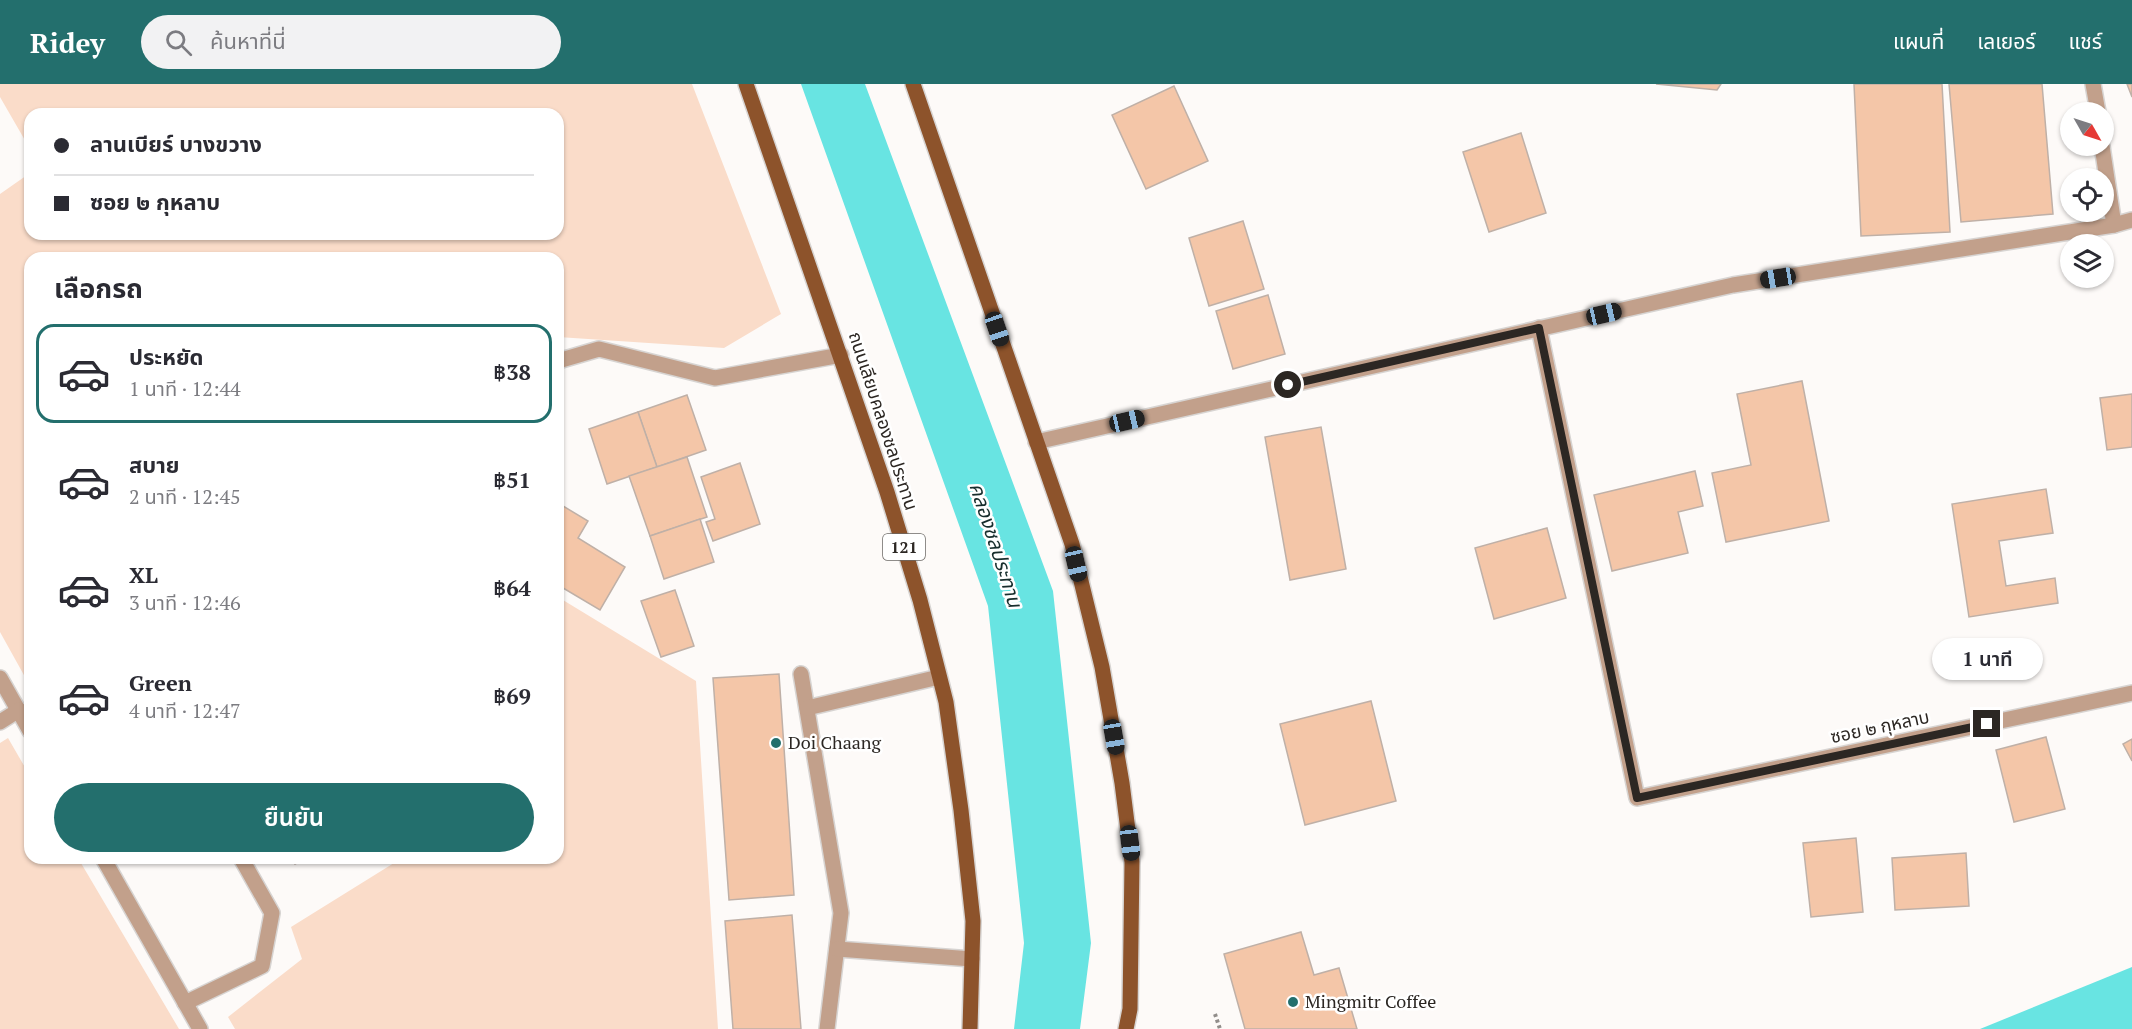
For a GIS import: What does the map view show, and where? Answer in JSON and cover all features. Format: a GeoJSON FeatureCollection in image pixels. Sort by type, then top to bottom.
{"type":"FeatureCollection","features":[{"type":"Feature","properties":{"kind":"main road","name":"ถนนเลียบคลองชลประทาน"},"geometry":{"type":"LineString","coordinates":[[746,84],[841,355],[914,578],[946,702],[973,921],[970,1029]]}},
{"type":"Feature","properties":{"kind":"main road"},"geometry":{"type":"LineString","coordinates":[[913,84],[1071,544],[1102,668],[1122,783],[1132,862],[1130,1010],[1126,1029]]}},
{"type":"Feature","properties":{"kind":"street"},"geometry":{"type":"LineString","coordinates":[[2093,84],[2096,102]]}},
{"type":"Feature","properties":{"kind":"street"},"geometry":{"type":"LineString","coordinates":[[2104,156],[2114,225]]}},
{"type":"Feature","properties":{"kind":"street"},"geometry":{"type":"LineString","coordinates":[[1036,442],[1733,285],[2114,225],[2132,220]]}},
{"type":"Feature","properties":{"kind":"street","name":"ซอย ๒ กุหลาบ"},"geometry":{"type":"LineString","coordinates":[[1539,328],[1637,798],[2132,693]]}},
{"type":"Feature","properties":{"kind":"street"},"geometry":{"type":"LineString","coordinates":[[564,359],[599,349],[715,378],[841,355]]}},
{"type":"Feature","properties":{"kind":"street"},"geometry":{"type":"LineString","coordinates":[[801,674],[841,913],[827,1029]]}},
{"type":"Feature","properties":{"kind":"street"},"geometry":{"type":"LineString","coordinates":[[807,708],[939,677]]}},
{"type":"Feature","properties":{"kind":"street"},"geometry":{"type":"LineString","coordinates":[[0,678],[24,720]]}},
{"type":"Feature","properties":{"kind":"street"},"geometry":{"type":"LineString","coordinates":[[0,722],[19,710]]}},
{"type":"Feature","properties":{"kind":"street"},"geometry":{"type":"LineString","coordinates":[[105,864],[200,1029]]}},
{"type":"Feature","properties":{"kind":"street"},"geometry":{"type":"LineString","coordinates":[[185,1003],[262,966],[272,913],[244,864]]}},
{"type":"Feature","properties":{"kind":"street"},"geometry":{"type":"LineString","coordinates":[[837,949],[972,959]]}},
{"type":"Feature","properties":{"kind":"path"},"geometry":{"type":"LineString","coordinates":[[1215,1014],[1220,1029]]}},
{"type":"Feature","properties":{"kind":"shaded area"},"geometry":{"type":"Polygon","coordinates":[[[0,84],[692,84],[781,314],[724,348],[564,337],[564,252],[24,252],[24,675],[0,632],[0,194],[24,177],[24,240],[564,240],[564,108],[24,108],[24,139],[0,97],[0,84]]]}},
{"type":"Feature","properties":{"kind":"shaded area"},"geometry":{"type":"Polygon","coordinates":[[[564,601],[696,681],[718,1029],[235,1029],[228,1017],[302,959],[291,927],[392,864],[564,864],[564,601]]]}},
{"type":"Feature","properties":{"kind":"shaded area"},"geometry":{"type":"Polygon","coordinates":[[[8,738],[24,766],[24,864],[82,864],[179,1029],[0,1029],[0,743],[8,738]]]}},
{"type":"Feature","properties":{"kind":"water","name":"คลองชลประทาน"},"geometry":{"type":"Polygon","coordinates":[[[801,84],[865,84],[1053,591],[1091,943],[1080,1029],[1014,1029],[1024,943],[988,606],[801,84]]]}},
{"type":"Feature","properties":{"kind":"water"},"geometry":{"type":"Polygon","coordinates":[[[2132,967],[2132,1029],[1980,1029],[2132,967]]]}},
{"type":"Feature","properties":{"kind":"building"},"geometry":{"type":"Polygon","coordinates":[[[1656,84],[1721,84],[1717,90],[1656,84]]]}},
{"type":"Feature","properties":{"kind":"building"},"geometry":{"type":"Polygon","coordinates":[[[1854,84],[1942,84],[1950,232],[1861,236],[1854,84]]]}},
{"type":"Feature","properties":{"kind":"building"},"geometry":{"type":"Polygon","coordinates":[[[1949,84],[2042,84],[2053,214],[1961,222],[1949,84]]]}},
{"type":"Feature","properties":{"kind":"building"},"geometry":{"type":"Polygon","coordinates":[[[2127,84],[2132,84],[2132,97],[2127,84]]]}},
{"type":"Feature","properties":{"kind":"building"},"geometry":{"type":"Polygon","coordinates":[[[1174,86],[1208,161],[1146,189],[1112,115],[1174,86]]]}},
{"type":"Feature","properties":{"kind":"building"},"geometry":{"type":"Polygon","coordinates":[[[1521,133],[1546,213],[1489,232],[1463,152],[1521,133]]]}},
{"type":"Feature","properties":{"kind":"building"},"geometry":{"type":"Polygon","coordinates":[[[1243,221],[1264,289],[1209,306],[1189,238],[1243,221]]]}},
{"type":"Feature","properties":{"kind":"building"},"geometry":{"type":"Polygon","coordinates":[[[1268,295],[1285,354],[1233,369],[1216,311],[1268,295]]]}},
{"type":"Feature","properties":{"kind":"building"},"geometry":{"type":"Polygon","coordinates":[[[1802,381],[1829,521],[1726,542],[1712,473],[1751,465],[1737,394],[1802,381]]]}},
{"type":"Feature","properties":{"kind":"building"},"geometry":{"type":"Polygon","coordinates":[[[2132,394],[2132,447],[2107,450],[2100,398],[2132,394]]]}},
{"type":"Feature","properties":{"kind":"building"},"geometry":{"type":"Polygon","coordinates":[[[687,395],[706,450],[657,467],[638,412],[687,395]]]}},
{"type":"Feature","properties":{"kind":"building"},"geometry":{"type":"Polygon","coordinates":[[[638,412],[657,467],[607,484],[589,429],[638,412]]]}},
{"type":"Feature","properties":{"kind":"building"},"geometry":{"type":"Polygon","coordinates":[[[1321,427],[1346,569],[1290,580],[1265,437],[1321,427]]]}},
{"type":"Feature","properties":{"kind":"building"},"geometry":{"type":"Polygon","coordinates":[[[687,457],[707,517],[650,536],[629,476],[687,457]]]}},
{"type":"Feature","properties":{"kind":"building"},"geometry":{"type":"Polygon","coordinates":[[[740,463],[760,524],[713,541],[706,522],[715,519],[701,477],[740,463]]]}},
{"type":"Feature","properties":{"kind":"building"},"geometry":{"type":"Polygon","coordinates":[[[1695,471],[1703,506],[1678,512],[1688,553],[1612,571],[1594,495],[1695,471]]]}},
{"type":"Feature","properties":{"kind":"building"},"geometry":{"type":"Polygon","coordinates":[[[2046,489],[2053,533],[1999,541],[2006,586],[2055,578],[2058,603],[1969,617],[1952,504],[2046,489]]]}},
{"type":"Feature","properties":{"kind":"building"},"geometry":{"type":"Polygon","coordinates":[[[564,507],[588,521],[578,538],[625,567],[600,610],[564,589],[564,507]]]}},
{"type":"Feature","properties":{"kind":"building"},"geometry":{"type":"Polygon","coordinates":[[[700,519],[714,562],[664,579],[650,536],[700,519]]]}},
{"type":"Feature","properties":{"kind":"building"},"geometry":{"type":"Polygon","coordinates":[[[1547,528],[1566,598],[1494,619],[1475,548],[1547,528]]]}},
{"type":"Feature","properties":{"kind":"building"},"geometry":{"type":"Polygon","coordinates":[[[675,590],[694,646],[661,657],[641,601],[675,590]]]}},
{"type":"Feature","properties":{"kind":"building"},"geometry":{"type":"Polygon","coordinates":[[[779,674],[794,895],[729,900],[713,678],[779,674]]]}},
{"type":"Feature","properties":{"kind":"building"},"geometry":{"type":"Polygon","coordinates":[[[1371,701],[1396,801],[1305,825],[1280,724],[1371,701]]]}},
{"type":"Feature","properties":{"kind":"building"},"geometry":{"type":"Polygon","coordinates":[[[2046,737],[2065,809],[2014,822],[1996,750],[2046,737]]]}},
{"type":"Feature","properties":{"kind":"building"},"geometry":{"type":"Polygon","coordinates":[[[2132,739],[2132,761],[2123,744],[2132,739]]]}},
{"type":"Feature","properties":{"kind":"building"},"geometry":{"type":"Polygon","coordinates":[[[1856,838],[1863,912],[1811,917],[1803,843],[1856,838]]]}},
{"type":"Feature","properties":{"kind":"building"},"geometry":{"type":"Polygon","coordinates":[[[1966,853],[1969,906],[1895,910],[1892,858],[1966,853]]]}},
{"type":"Feature","properties":{"kind":"building"},"geometry":{"type":"Polygon","coordinates":[[[792,915],[801,1029],[733,1029],[725,921],[792,915]]]}},
{"type":"Feature","properties":{"kind":"building","name":"Mingmitr Coffee"},"geometry":{"type":"Polygon","coordinates":[[[1301,932],[1314,975],[1339,968],[1357,1029],[1245,1029],[1224,954],[1301,932]]]}},
{"type":"Feature","properties":{"kind":"place","name":"Doi Chaang"},"geometry":{"type":"Point","coordinates":[776,743]}},
{"type":"Feature","properties":{"kind":"place","name":"Mingmitr Coffee"},"geometry":{"type":"Point","coordinates":[1293,1002]}},
{"type":"Feature","properties":{"kind":"route"},"geometry":{"type":"LineString","coordinates":[[1288,385],[1539,328],[1637,798],[1987,724]]}}]}
